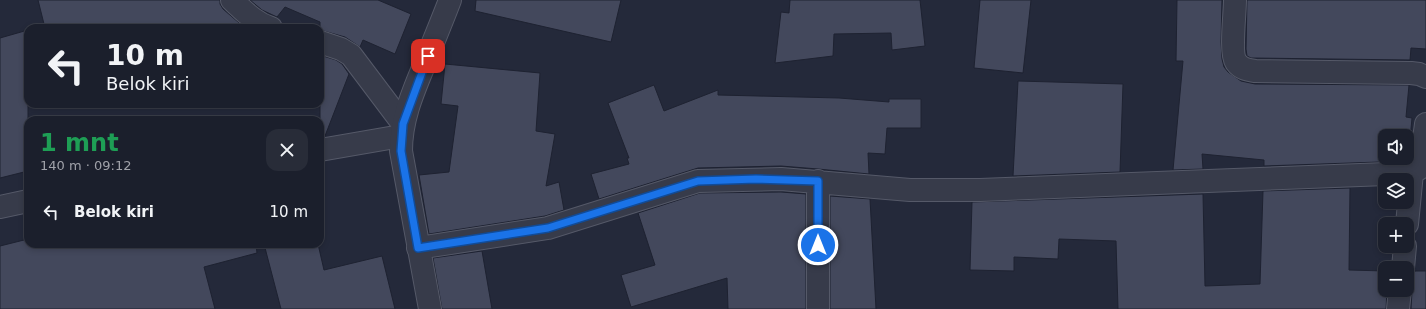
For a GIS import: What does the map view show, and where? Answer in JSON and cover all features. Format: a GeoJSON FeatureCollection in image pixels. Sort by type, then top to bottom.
{"type":"FeatureCollection","features":[{"type":"Feature","properties":{"kind":"street"},"geometry":{"type":"LineString","coordinates":[[232,0],[254,20],[261,24]]}},
{"type":"Feature","properties":{"kind":"street"},"geometry":{"type":"LineString","coordinates":[[430,309],[401,151],[402,130],[417,84],[450,0]]}},
{"type":"Feature","properties":{"kind":"street"},"geometry":{"type":"LineString","coordinates":[[1235,0],[1233,52],[1236,62],[1244,70],[1411,73],[1426,77]]}},
{"type":"Feature","properties":{"kind":"street"},"geometry":{"type":"LineString","coordinates":[[324,43],[351,54],[402,130]]}},
{"type":"Feature","properties":{"kind":"street"},"geometry":{"type":"LineString","coordinates":[[1409,217],[1419,169],[1426,124]]}},
{"type":"Feature","properties":{"kind":"street"},"geometry":{"type":"LineString","coordinates":[[324,149],[402,130]]}},
{"type":"Feature","properties":{"kind":"street"},"geometry":{"type":"LineString","coordinates":[[418,248],[548,228],[698,181],[756,179],[818,181],[910,190],[980,190],[1419,169]]}},
{"type":"Feature","properties":{"kind":"street"},"geometry":{"type":"LineString","coordinates":[[818,181],[818,309]]}},
{"type":"Feature","properties":{"kind":"street"},"geometry":{"type":"LineString","coordinates":[[0,207],[24,202]]}},
{"type":"Feature","properties":{"kind":"street"},"geometry":{"type":"LineString","coordinates":[[1398,309],[1399,297]]}},
{"type":"Feature","properties":{"kind":"building"},"geometry":{"type":"Polygon","coordinates":[[[38,0],[220,0],[220,4],[223,9],[240,24],[44,24],[38,0]]]}},
{"type":"Feature","properties":{"kind":"building"},"geometry":{"type":"Polygon","coordinates":[[[250,0],[378,0],[411,14],[395,54],[363,40],[360,47],[345,37],[324,31],[324,24],[320,24],[320,22],[285,7],[277,17],[262,10],[250,0]]]}},
{"type":"Feature","properties":{"kind":"building"},"geometry":{"type":"Polygon","coordinates":[[[476,0],[621,0],[611,42],[475,11],[476,0]]]}},
{"type":"Feature","properties":{"kind":"building"},"geometry":{"type":"Polygon","coordinates":[[[790,0],[920,0],[925,46],[892,50],[891,33],[834,34],[833,56],[775,63],[781,12],[789,13],[790,0]]]}},
{"type":"Feature","properties":{"kind":"building"},"geometry":{"type":"Polygon","coordinates":[[[980,0],[1031,0],[1023,73],[974,68],[980,0]]]}},
{"type":"Feature","properties":{"kind":"building"},"geometry":{"type":"Polygon","coordinates":[[[1177,0],[1222,0],[1222,59],[1224,67],[1228,72],[1241,81],[1255,84],[1409,85],[1406,117],[1412,118],[1411,129],[1378,129],[1378,162],[1264,166],[1264,160],[1202,154],[1203,169],[1173,170],[1183,61],[1176,61],[1177,0]]]}},
{"type":"Feature","properties":{"kind":"building"},"geometry":{"type":"Polygon","coordinates":[[[1247,0],[1426,0],[1426,49],[1411,48],[1410,60],[1251,58],[1247,56],[1246,49],[1247,0]]]}},
{"type":"Feature","properties":{"kind":"building"},"geometry":{"type":"Polygon","coordinates":[[[24,31],[24,108],[28,108],[28,116],[24,116],[24,172],[0,178],[0,38],[24,31]]]}},
{"type":"Feature","properties":{"kind":"building"},"geometry":{"type":"Polygon","coordinates":[[[324,56],[336,60],[342,64],[349,74],[325,136],[324,116],[320,116],[320,108],[324,108],[324,56]]]}},
{"type":"Feature","properties":{"kind":"building"},"geometry":{"type":"Polygon","coordinates":[[[445,64],[540,73],[536,131],[555,134],[546,186],[559,182],[564,210],[545,216],[429,234],[419,175],[449,172],[458,106],[441,104],[445,64]]]}},
{"type":"Feature","properties":{"kind":"building"},"geometry":{"type":"Polygon","coordinates":[[[1018,81],[1123,84],[1120,172],[1013,176],[1018,81]]]}},
{"type":"Feature","properties":{"kind":"building"},"geometry":{"type":"Polygon","coordinates":[[[654,85],[664,111],[718,90],[718,95],[839,98],[889,102],[889,99],[921,99],[921,128],[887,128],[885,154],[868,153],[869,174],[781,166],[698,168],[599,199],[591,174],[629,164],[627,158],[629,158],[608,103],[654,85]]]}},
{"type":"Feature","properties":{"kind":"building"},"geometry":{"type":"Polygon","coordinates":[[[1350,188],[1349,270],[1378,271],[1378,297],[1387,297],[1386,309],[1118,309],[1116,241],[1059,239],[1058,259],[1014,257],[1014,271],[970,270],[972,202],[1203,194],[1205,286],[1260,284],[1263,191],[1350,188]]]}},
{"type":"Feature","properties":{"kind":"building"},"geometry":{"type":"Polygon","coordinates":[[[781,192],[806,194],[806,309],[728,309],[727,278],[631,307],[621,275],[655,265],[638,213],[700,193],[781,192]]]}},
{"type":"Feature","properties":{"kind":"building"},"geometry":{"type":"Polygon","coordinates":[[[830,196],[870,199],[876,309],[830,309],[830,196]]]}},
{"type":"Feature","properties":{"kind":"building"},"geometry":{"type":"Polygon","coordinates":[[[24,240],[24,248],[256,248],[257,253],[204,267],[215,309],[0,309],[0,246],[24,240]]]}},
{"type":"Feature","properties":{"kind":"building"},"geometry":{"type":"Polygon","coordinates":[[[265,248],[319,248],[324,270],[382,256],[395,309],[281,309],[265,248]]]}},
{"type":"Feature","properties":{"kind":"building"},"geometry":{"type":"Polygon","coordinates":[[[482,251],[492,309],[442,309],[433,258],[482,251]]]}},
{"type":"Feature","properties":{"kind":"building"},"geometry":{"type":"Polygon","coordinates":[[[1415,271],[1426,271],[1426,309],[1411,309],[1412,297],[1414,297],[1415,271]]]}},
{"type":"Feature","properties":{"kind":"route"},"geometry":{"type":"LineString","coordinates":[[428,56],[403,124],[401,136],[401,151],[418,248],[548,228],[698,181],[756,179],[818,181],[818,245]]}}]}
